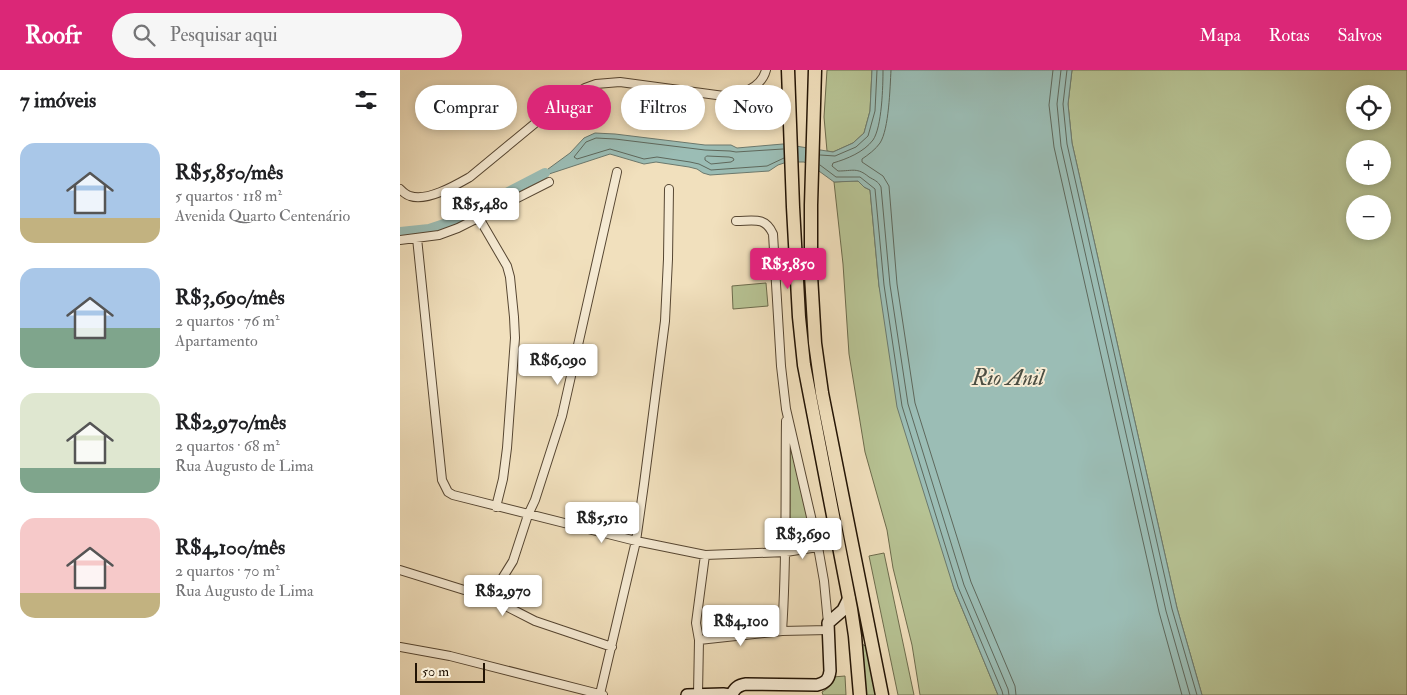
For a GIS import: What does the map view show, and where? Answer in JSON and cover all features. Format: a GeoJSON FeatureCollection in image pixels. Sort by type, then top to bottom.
{"type":"FeatureCollection","features":[{"type":"Feature","properties":{"kind":"main road"},"geometry":{"type":"LineString","coordinates":[[788,70],[793,207],[799,317],[804,366],[854,625],[860,695]]}},
{"type":"Feature","properties":{"kind":"main road"},"geometry":{"type":"LineString","coordinates":[[815,70],[811,205],[812,293],[815,343],[882,695]]}},
{"type":"Feature","properties":{"kind":"street"},"geometry":{"type":"LineString","coordinates":[[400,189],[408,196],[417,198],[440,192],[458,184],[470,177],[556,106],[584,88],[596,84],[620,82],[724,96],[748,91],[758,84],[764,77],[766,70]]}},
{"type":"Feature","properties":{"kind":"street"},"geometry":{"type":"LineString","coordinates":[[490,598],[513,561],[562,416],[617,172]]}},
{"type":"Feature","properties":{"kind":"street"},"geometry":{"type":"LineString","coordinates":[[400,240],[439,235],[458,228],[549,182]]}},
{"type":"Feature","properties":{"kind":"street"},"geometry":{"type":"LineString","coordinates":[[400,648],[450,656],[602,694],[636,541],[665,321],[669,189]]}},
{"type":"Feature","properties":{"kind":"street"},"geometry":{"type":"LineString","coordinates":[[479,218],[507,266],[514,317],[515,338],[509,429],[503,479],[496,507]]}},
{"type":"Feature","properties":{"kind":"street"},"geometry":{"type":"LineString","coordinates":[[705,555],[696,623],[699,640],[693,695],[731,695],[737,687],[746,684],[817,690],[830,675],[824,581],[786,409],[781,366],[773,234],[766,223],[761,221],[736,221]]}},
{"type":"Feature","properties":{"kind":"street"},"geometry":{"type":"LineString","coordinates":[[417,238],[442,480],[448,492],[453,495],[528,515],[636,541],[705,555],[786,552],[818,547]]}},
{"type":"Feature","properties":{"kind":"street"},"geometry":{"type":"LineString","coordinates":[[782,631],[786,552],[786,409]]}},
{"type":"Feature","properties":{"kind":"street"},"geometry":{"type":"LineString","coordinates":[[400,570],[490,598],[535,621],[612,647]]}},
{"type":"Feature","properties":{"kind":"street"},"geometry":{"type":"LineString","coordinates":[[828,627],[845,607],[849,598]]}},
{"type":"Feature","properties":{"kind":"street"},"geometry":{"type":"LineString","coordinates":[[699,640],[828,627],[841,621],[854,625]]}},
{"type":"Feature","properties":{"kind":"green space"},"geometry":{"type":"Polygon","coordinates":[[[827,70],[872,70],[870,111],[864,133],[853,143],[833,152],[827,151],[824,117],[827,70]]]}},
{"type":"Feature","properties":{"kind":"green space"},"geometry":{"type":"Polygon","coordinates":[[[1072,70],[1407,70],[1407,695],[1202,695],[1177,608],[1072,143],[1068,104],[1072,70]]]}},
{"type":"Feature","properties":{"kind":"green space"},"geometry":{"type":"Polygon","coordinates":[[[858,181],[870,190],[879,286],[954,589],[998,695],[920,695],[912,645],[893,568],[887,530],[865,452],[849,354],[843,264],[834,182],[858,181]]]}},
{"type":"Feature","properties":{"kind":"green space"},"geometry":{"type":"Polygon","coordinates":[[[766,283],[768,306],[733,309],[732,286],[766,283]]]}},
{"type":"Feature","properties":{"kind":"green space"},"geometry":{"type":"Polygon","coordinates":[[[790,445],[812,535],[810,541],[790,545],[790,445]]]}},
{"type":"Feature","properties":{"kind":"green space"},"geometry":{"type":"Polygon","coordinates":[[[884,553],[914,695],[898,695],[869,556],[884,553]]]}},
{"type":"Feature","properties":{"kind":"green space"},"geometry":{"type":"Polygon","coordinates":[[[862,644],[867,647],[877,695],[865,695],[862,644]]]}},
{"type":"Feature","properties":{"kind":"green space"},"geometry":{"type":"Polygon","coordinates":[[[845,676],[846,695],[823,695],[822,692],[830,686],[833,677],[845,676]]]}},
{"type":"Feature","properties":{"kind":"water","name":"Rio Anil"},"geometry":{"type":"Polygon","coordinates":[[[872,70],[1072,70],[1068,104],[1072,143],[1177,608],[1202,695],[998,695],[954,589],[897,407],[879,286],[870,190],[858,181],[834,182],[804,162],[787,162],[769,171],[710,175],[689,167],[656,162],[644,164],[610,154],[546,175],[544,172],[570,153],[584,138],[595,133],[705,145],[731,145],[737,148],[783,144],[833,152],[853,143],[864,133],[870,111],[872,70]]]}},
{"type":"Feature","properties":{"kind":"waterway"},"geometry":{"type":"LineString","coordinates":[[400,232],[429,229],[450,222],[545,173]]}}]}
